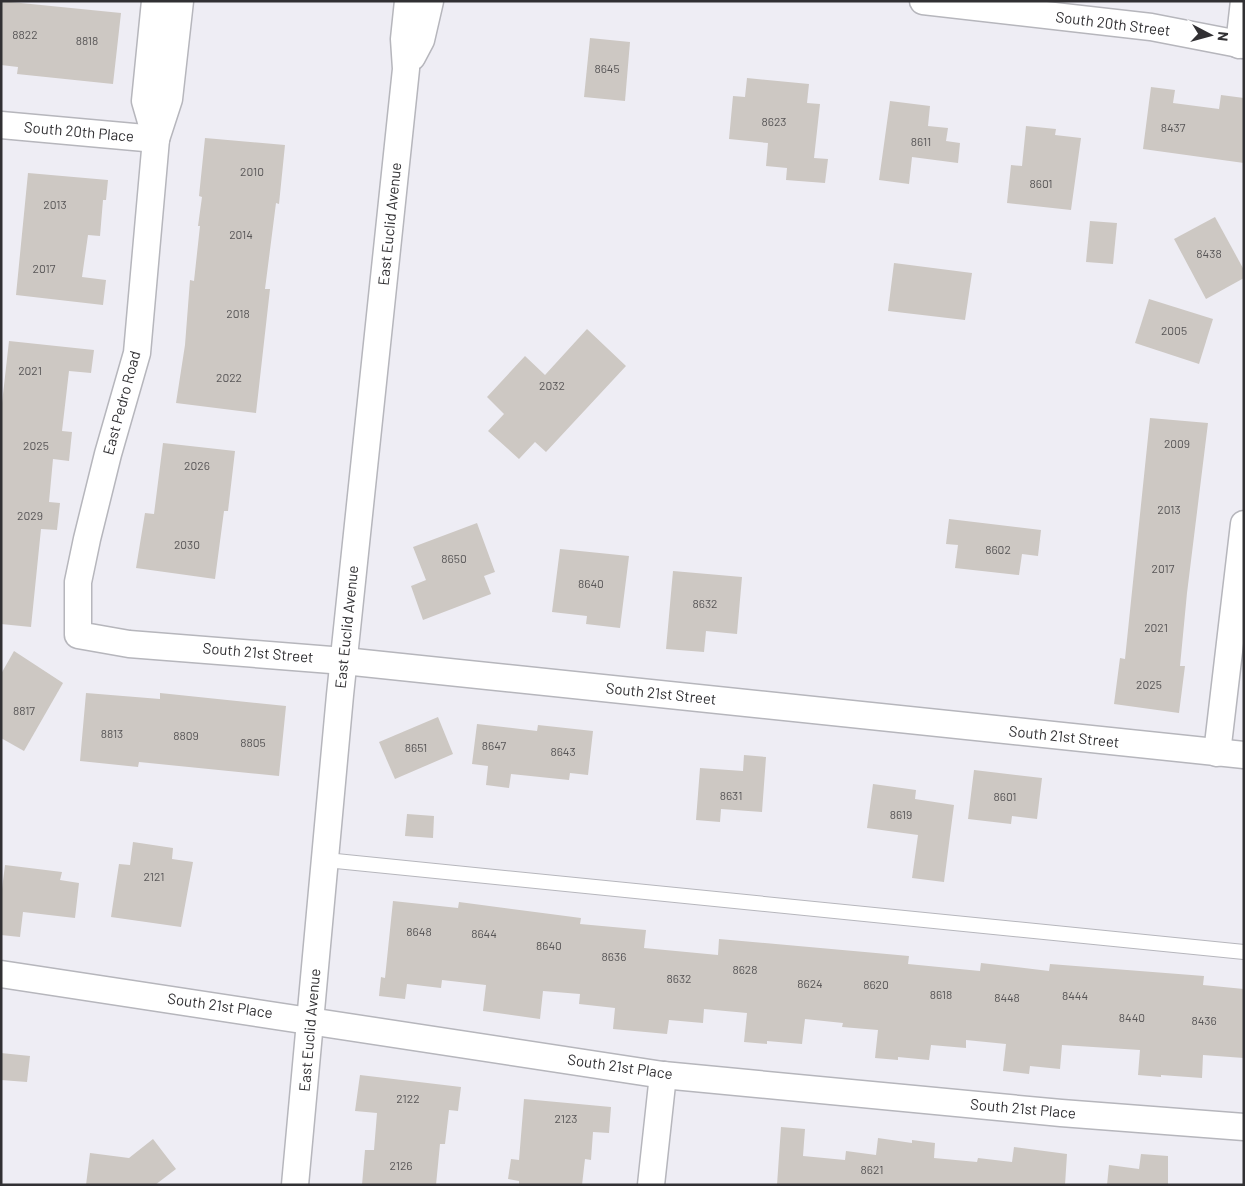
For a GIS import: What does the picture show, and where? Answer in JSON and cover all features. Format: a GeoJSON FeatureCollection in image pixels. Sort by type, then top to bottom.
{"type":"FeatureCollection","features":[{"type":"Feature","properties":{"kind":"street","name":"East Pedro Road"},"geometry":{"type":"LineString","coordinates":[[155,1],[145,101],[156,139]]}},
{"type":"Feature","properties":{"kind":"street","name":"East Pedro Road"},"geometry":{"type":"LineString","coordinates":[[78,635],[78,582],[108,454],[137,353],[156,139],[169,99],[180,1]]}},
{"type":"Feature","properties":{"kind":"street","name":"East Euclid Avenue"},"geometry":{"type":"LineString","coordinates":[[296,1185],[344,661],[406,69],[404,39],[408,1]]}},
{"type":"Feature","properties":{"kind":"street","name":"East Euclid Avenue"},"geometry":{"type":"LineString","coordinates":[[406,69],[421,40],[430,1]]}},
{"type":"Feature","properties":{"kind":"street"},"geometry":{"type":"LineString","coordinates":[[1241,45],[1244,1]]}},
{"type":"Feature","properties":{"kind":"street","name":"South 20th Street"},"geometry":{"type":"LineString","coordinates":[[929,2],[1150,27],[1241,45]]}},
{"type":"Feature","properties":{"kind":"street","name":"South 20th Place"},"geometry":{"type":"LineString","coordinates":[[1,124],[156,139]]}},
{"type":"Feature","properties":{"kind":"street"},"geometry":{"type":"LineString","coordinates":[[1217,753],[1244,524]]}},
{"type":"Feature","properties":{"kind":"street","name":"South 21st Street"},"geometry":{"type":"LineString","coordinates":[[78,635],[128,644],[344,661],[1244,755]]}},
{"type":"Feature","properties":{"kind":"street","name":"South 21st Place"},"geometry":{"type":"LineString","coordinates":[[1,974],[662,1074],[1061,1113],[1244,1127]]}},
{"type":"Feature","properties":{"kind":"street"},"geometry":{"type":"LineString","coordinates":[[651,1185],[662,1074]]}},
{"type":"Feature","properties":{"kind":"lane"},"geometry":{"type":"LineString","coordinates":[[326,860],[1244,952]]}},
{"type":"Feature","properties":{"kind":"building"},"geometry":{"type":"Polygon","coordinates":[[[1,1],[121,13],[113,84],[17,74],[18,67],[1,65],[1,1]]]}},
{"type":"Feature","properties":{"kind":"building"},"geometry":{"type":"Polygon","coordinates":[[[590,38],[630,42],[625,101],[584,97],[590,38]]]}},
{"type":"Feature","properties":{"kind":"building"},"geometry":{"type":"Polygon","coordinates":[[[747,78],[809,84],[807,103],[820,104],[814,158],[828,159],[825,183],[786,180],[787,168],[766,166],[768,143],[729,139],[733,96],[745,97],[747,78]]]}},
{"type":"Feature","properties":{"kind":"building"},"geometry":{"type":"Polygon","coordinates":[[[1151,87],[1175,90],[1173,103],[1219,109],[1221,95],[1244,98],[1244,163],[1143,149],[1151,87]]]}},
{"type":"Feature","properties":{"kind":"building"},"geometry":{"type":"Polygon","coordinates":[[[890,101],[930,106],[928,126],[948,128],[946,141],[960,143],[958,163],[912,157],[909,184],[879,180],[890,101]]]}},
{"type":"Feature","properties":{"kind":"building"},"geometry":{"type":"Polygon","coordinates":[[[1026,126],[1056,129],[1055,135],[1081,138],[1071,210],[1007,203],[1011,165],[1022,166],[1026,126]]]}},
{"type":"Feature","properties":{"kind":"building"},"geometry":{"type":"Polygon","coordinates":[[[205,138],[285,145],[279,204],[276,203],[265,289],[270,289],[256,413],[176,403],[185,345],[190,280],[194,281],[200,226],[198,226],[202,197],[199,196],[205,138]]]}},
{"type":"Feature","properties":{"kind":"building"},"geometry":{"type":"Polygon","coordinates":[[[28,173],[108,180],[106,200],[103,200],[100,236],[88,235],[82,277],[106,280],[103,305],[16,295],[28,173]]]}},
{"type":"Feature","properties":{"kind":"building"},"geometry":{"type":"Polygon","coordinates":[[[1215,217],[1244,270],[1244,278],[1206,299],[1174,239],[1215,217]]]}},
{"type":"Feature","properties":{"kind":"building"},"geometry":{"type":"Polygon","coordinates":[[[1090,221],[1117,223],[1113,264],[1086,262],[1090,221]]]}},
{"type":"Feature","properties":{"kind":"building"},"geometry":{"type":"Polygon","coordinates":[[[894,263],[972,273],[965,320],[888,311],[894,263]]]}},
{"type":"Feature","properties":{"kind":"building"},"geometry":{"type":"Polygon","coordinates":[[[1149,299],[1213,319],[1199,364],[1135,343],[1149,299]]]}},
{"type":"Feature","properties":{"kind":"building"},"geometry":{"type":"Polygon","coordinates":[[[587,329],[626,366],[546,452],[535,442],[519,459],[488,431],[504,414],[487,397],[525,356],[545,375],[587,329]]]}},
{"type":"Feature","properties":{"kind":"building"},"geometry":{"type":"Polygon","coordinates":[[[9,341],[94,350],[91,373],[69,371],[62,431],[72,432],[69,461],[53,459],[49,502],[60,503],[57,530],[41,529],[31,627],[1,624],[1,412],[9,341]]]}},
{"type":"Feature","properties":{"kind":"building"},"geometry":{"type":"Polygon","coordinates":[[[1150,418],[1208,423],[1187,593],[1180,666],[1185,666],[1179,713],[1114,704],[1120,658],[1125,659],[1150,418]]]}},
{"type":"Feature","properties":{"kind":"building"},"geometry":{"type":"Polygon","coordinates":[[[163,443],[235,451],[228,511],[224,511],[215,579],[136,568],[145,513],[154,514],[163,443]]]}},
{"type":"Feature","properties":{"kind":"building"},"geometry":{"type":"Polygon","coordinates":[[[949,519],[1041,530],[1038,556],[1022,554],[1019,575],[955,568],[958,545],[946,544],[949,519]]]}},
{"type":"Feature","properties":{"kind":"building"},"geometry":{"type":"Polygon","coordinates":[[[477,523],[495,572],[484,576],[491,594],[423,620],[411,586],[426,580],[413,547],[477,523]]]}},
{"type":"Feature","properties":{"kind":"building"},"geometry":{"type":"Polygon","coordinates":[[[560,549],[629,556],[620,628],[586,624],[587,616],[552,612],[560,549]]]}},
{"type":"Feature","properties":{"kind":"building"},"geometry":{"type":"Polygon","coordinates":[[[673,571],[742,577],[737,634],[706,631],[704,652],[666,649],[673,571]]]}},
{"type":"Feature","properties":{"kind":"building"},"geometry":{"type":"Polygon","coordinates":[[[14,651],[63,683],[24,751],[1,738],[1,674],[14,651]]]}},
{"type":"Feature","properties":{"kind":"building"},"geometry":{"type":"Polygon","coordinates":[[[86,693],[160,699],[160,693],[286,706],[279,776],[139,762],[138,767],[80,761],[86,693]]]}},
{"type":"Feature","properties":{"kind":"building"},"geometry":{"type":"Polygon","coordinates":[[[438,717],[453,754],[395,779],[379,742],[438,717]]]}},
{"type":"Feature","properties":{"kind":"building"},"geometry":{"type":"Polygon","coordinates":[[[477,724],[537,731],[538,725],[593,731],[588,775],[570,773],[569,780],[511,774],[509,788],[486,785],[488,766],[472,764],[477,724]]]}},
{"type":"Feature","properties":{"kind":"building"},"geometry":{"type":"Polygon","coordinates":[[[744,755],[766,757],[762,812],[721,809],[720,822],[696,820],[700,768],[743,771],[744,755]]]}},
{"type":"Feature","properties":{"kind":"building"},"geometry":{"type":"Polygon","coordinates":[[[974,770],[1042,778],[1037,819],[1012,816],[1011,824],[968,819],[974,770]]]}},
{"type":"Feature","properties":{"kind":"building"},"geometry":{"type":"Polygon","coordinates":[[[873,784],[916,790],[915,799],[954,805],[944,882],[912,878],[918,835],[867,828],[873,784]]]}},
{"type":"Feature","properties":{"kind":"building"},"geometry":{"type":"Polygon","coordinates":[[[407,814],[434,816],[433,838],[405,836],[407,814]]]}},
{"type":"Feature","properties":{"kind":"building"},"geometry":{"type":"Polygon","coordinates":[[[133,842],[173,848],[172,859],[193,862],[181,927],[111,917],[119,864],[130,865],[133,842]]]}},
{"type":"Feature","properties":{"kind":"building"},"geometry":{"type":"Polygon","coordinates":[[[5,865],[62,872],[60,880],[79,883],[75,918],[23,912],[20,937],[1,935],[1,897],[5,865]]]}},
{"type":"Feature","properties":{"kind":"building"},"geometry":{"type":"Polygon","coordinates":[[[393,901],[458,908],[459,902],[581,918],[580,924],[646,930],[644,948],[718,955],[719,939],[909,956],[908,964],[980,971],[981,963],[1049,971],[1050,964],[1204,976],[1203,985],[1244,989],[1244,1058],[1203,1055],[1202,1078],[1161,1075],[1161,1077],[1138,1075],[1140,1050],[1062,1045],[1060,1069],[1030,1066],[1029,1074],[1003,1071],[1006,1044],[966,1040],[966,1048],[931,1045],[929,1060],[898,1057],[898,1060],[875,1058],[878,1030],[842,1027],[843,1023],[805,1019],[802,1044],[767,1041],[767,1044],[744,1042],[747,1013],[704,1009],[703,1023],[669,1020],[667,1034],[613,1029],[615,1008],[579,1004],[580,994],[543,991],[540,1019],[483,1011],[486,985],[442,980],[441,988],[407,984],[405,999],[379,996],[381,977],[385,978],[393,901]]]}},
{"type":"Feature","properties":{"kind":"building"},"geometry":{"type":"Polygon","coordinates":[[[1,1053],[30,1056],[27,1082],[1,1080],[1,1053]]]}},
{"type":"Feature","properties":{"kind":"building"},"geometry":{"type":"Polygon","coordinates":[[[360,1075],[461,1087],[458,1111],[449,1110],[445,1144],[440,1144],[436,1185],[362,1185],[365,1150],[374,1150],[377,1113],[355,1111],[360,1075]]]}},
{"type":"Feature","properties":{"kind":"building"},"geometry":{"type":"Polygon","coordinates":[[[524,1099],[611,1107],[609,1133],[593,1132],[591,1160],[585,1159],[582,1185],[519,1185],[519,1181],[508,1179],[511,1159],[519,1160],[524,1099]]]}},
{"type":"Feature","properties":{"kind":"building"},"geometry":{"type":"Polygon","coordinates":[[[781,1127],[805,1129],[803,1156],[845,1160],[846,1151],[876,1155],[878,1138],[912,1143],[912,1140],[935,1143],[934,1158],[977,1162],[978,1158],[1012,1162],[1014,1147],[1067,1154],[1065,1185],[777,1185],[781,1127]]]}},
{"type":"Feature","properties":{"kind":"building"},"geometry":{"type":"Polygon","coordinates":[[[153,1139],[176,1169],[155,1185],[86,1185],[90,1153],[129,1158],[153,1139]]]}},
{"type":"Feature","properties":{"kind":"building"},"geometry":{"type":"Polygon","coordinates":[[[1141,1154],[1168,1156],[1168,1185],[1107,1185],[1109,1165],[1139,1169],[1141,1154]]]}}]}
